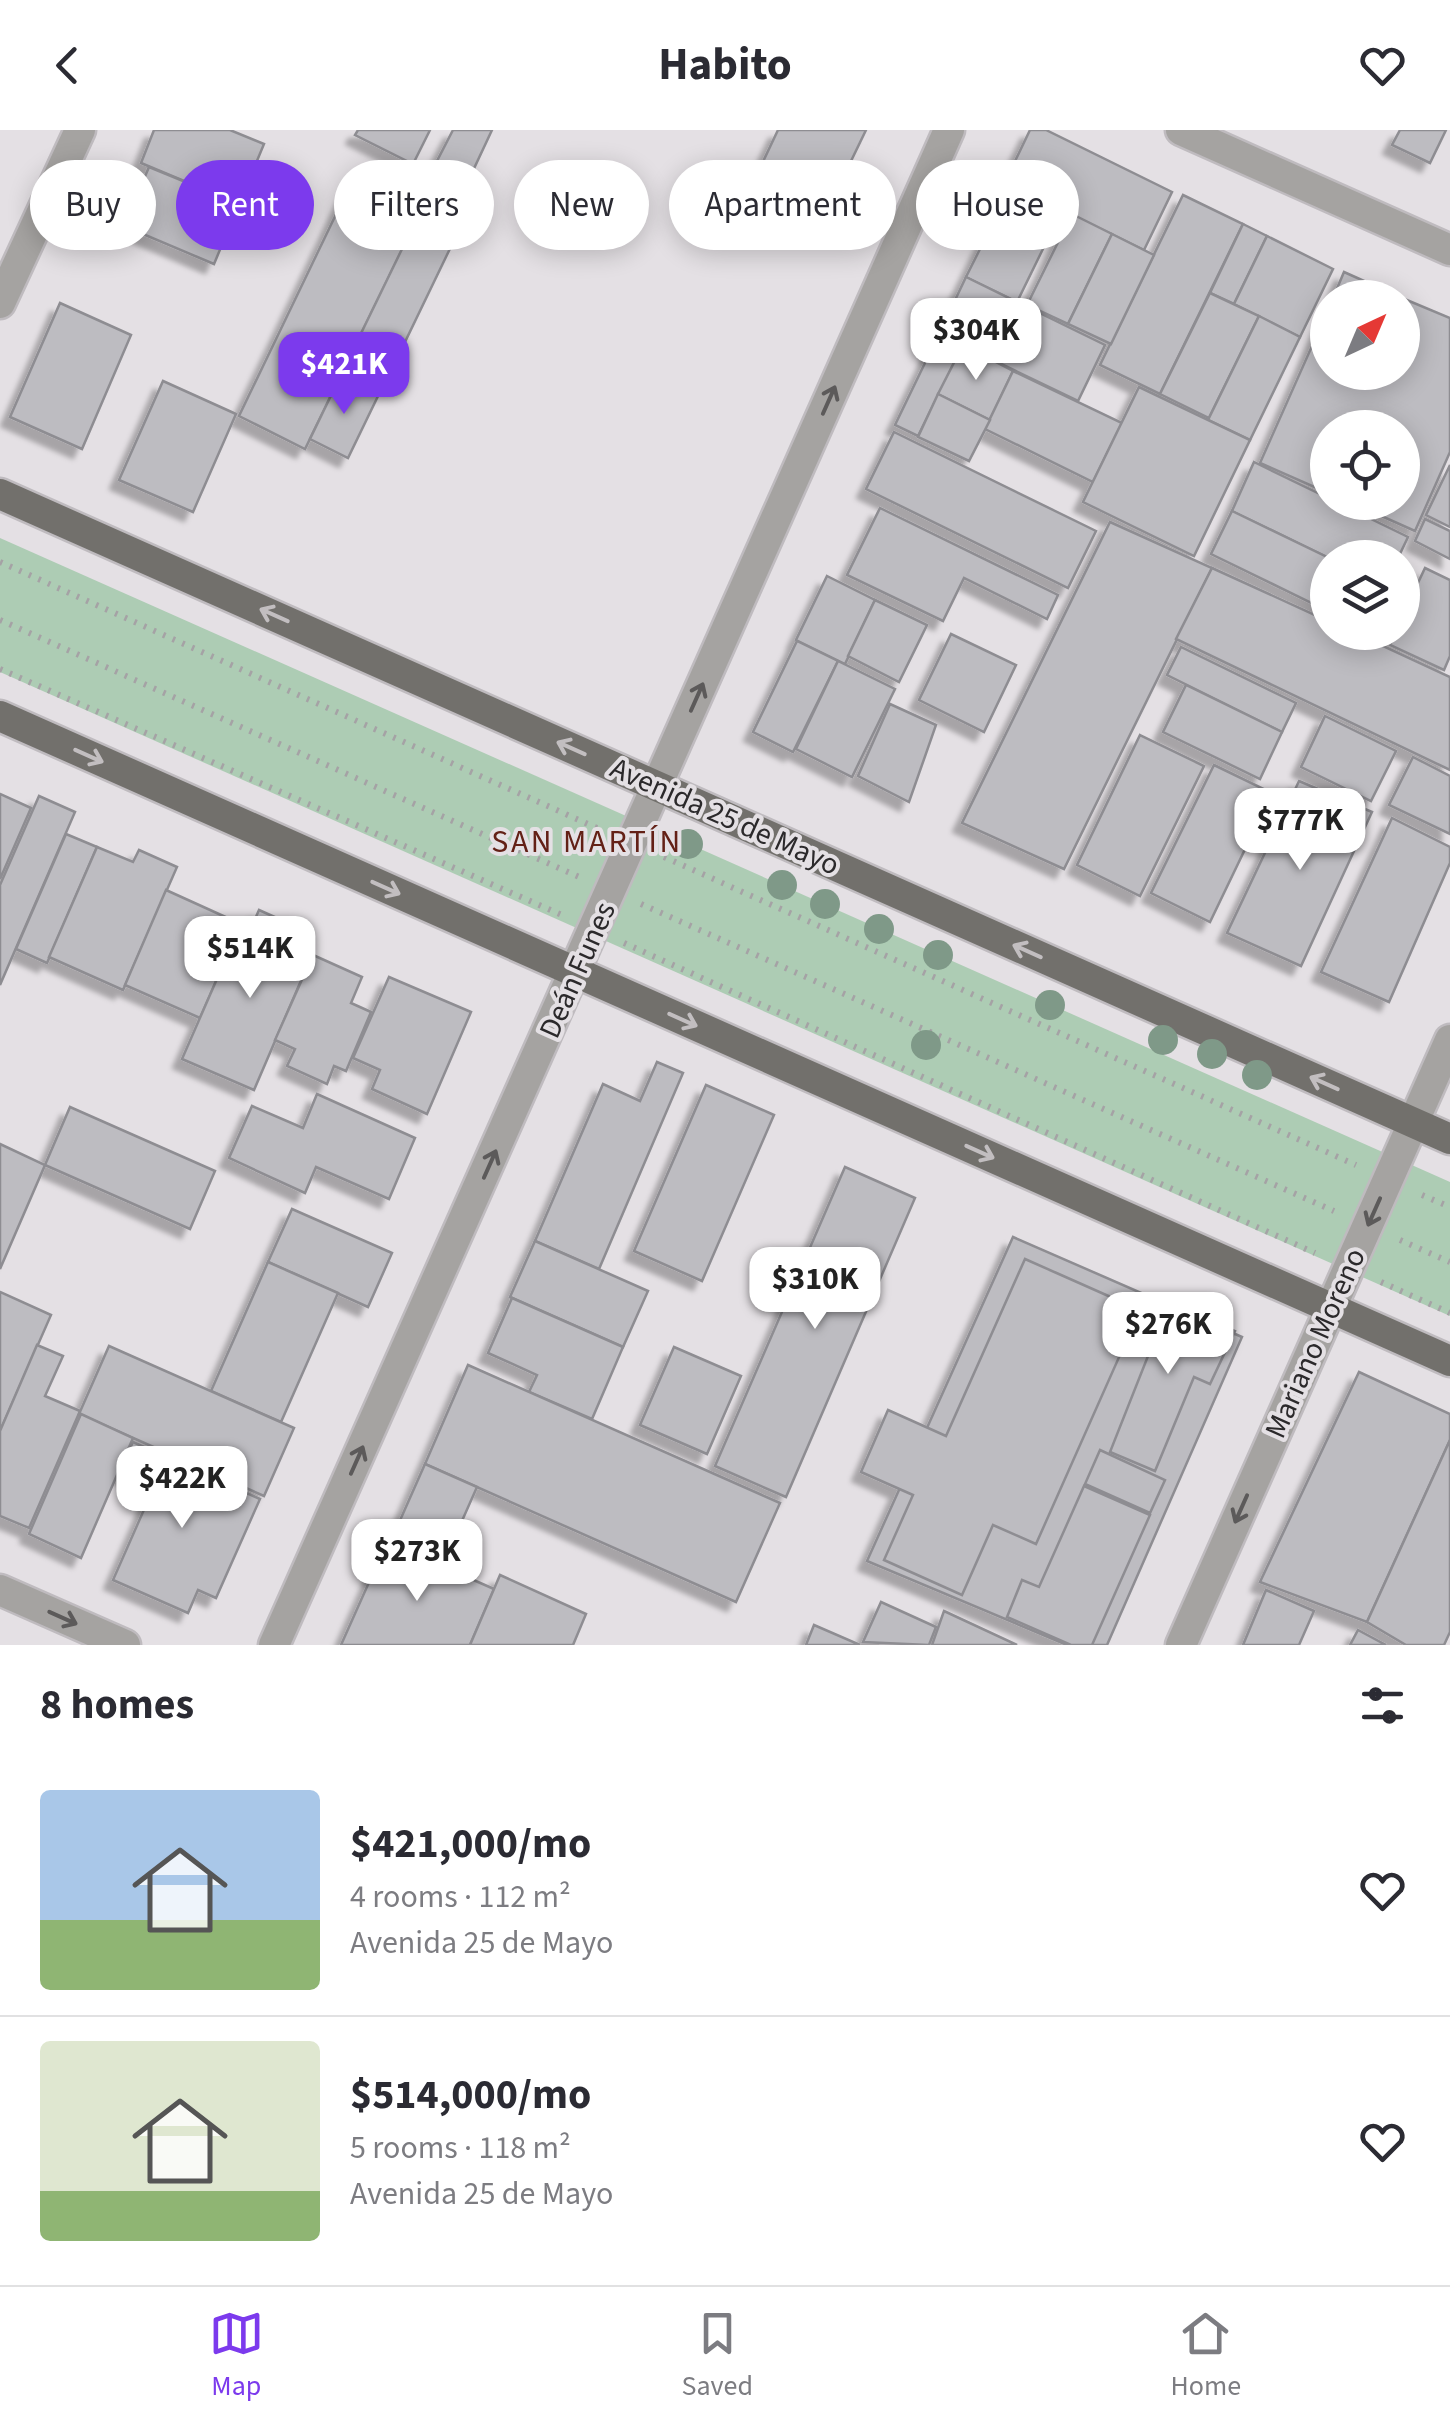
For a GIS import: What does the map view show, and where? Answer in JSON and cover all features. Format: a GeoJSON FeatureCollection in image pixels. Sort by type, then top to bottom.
{"type":"FeatureCollection","features":[{"type":"Feature","properties":{"kind":"main road","name":"Avenida 25 de Mayo"},"geometry":{"type":"LineString","coordinates":[[0,494],[1450,1139]]}},
{"type":"Feature","properties":{"kind":"main road"},"geometry":{"type":"LineString","coordinates":[[0,716],[1450,1361]]}},
{"type":"Feature","properties":{"kind":"street"},"geometry":{"type":"LineString","coordinates":[[0,303],[80,130]]}},
{"type":"Feature","properties":{"kind":"street","name":"Deán Funes"},"geometry":{"type":"LineString","coordinates":[[274,1645],[949,130]]}},
{"type":"Feature","properties":{"kind":"street"},"geometry":{"type":"LineString","coordinates":[[1180,130],[1450,250]]}},
{"type":"Feature","properties":{"kind":"street","name":"Mariano Moreno"},"geometry":{"type":"LineString","coordinates":[[1180,1645],[1450,1040]]}},
{"type":"Feature","properties":{"kind":"street"},"geometry":{"type":"LineString","coordinates":[[0,1590],[125,1645]]}},
{"type":"Feature","properties":{"kind":"path"},"geometry":{"type":"LineString","coordinates":[[0,562],[1450,1207]]}},
{"type":"Feature","properties":{"kind":"path"},"geometry":{"type":"LineString","coordinates":[[0,620],[1450,1262]]}},
{"type":"Feature","properties":{"kind":"path"},"geometry":{"type":"LineString","coordinates":[[0,669],[1450,1313]]}},
{"type":"Feature","properties":{"kind":"green space"},"geometry":{"type":"Polygon","coordinates":[[[0,538],[1450,1182],[1450,1316],[0,672],[0,538]]]}},
{"type":"Feature","properties":{"kind":"building"},"geometry":{"type":"Polygon","coordinates":[[[154,130],[230,130],[264,144],[257,160],[176,160],[176,178],[156,169],[156,160],[142,160],[154,130]]]}},
{"type":"Feature","properties":{"kind":"building"},"geometry":{"type":"Polygon","coordinates":[[[358,130],[430,130],[415,160],[405,160],[355,135],[358,130]]]}},
{"type":"Feature","properties":{"kind":"building"},"geometry":{"type":"Polygon","coordinates":[[[453,130],[492,130],[478,160],[438,160],[453,130]]]}},
{"type":"Feature","properties":{"kind":"building"},"geometry":{"type":"Polygon","coordinates":[[[778,130],[866,130],[851,160],[764,160],[778,130]]]}},
{"type":"Feature","properties":{"kind":"building"},"geometry":{"type":"Polygon","coordinates":[[[1030,130],[1046,130],[1172,192],[1144,250],[1079,218],[1079,160],[1016,160],[1030,130]]]}},
{"type":"Feature","properties":{"kind":"building"},"geometry":{"type":"Polygon","coordinates":[[[1400,130],[1446,130],[1430,163],[1392,145],[1400,130]]]}},
{"type":"Feature","properties":{"kind":"building"},"geometry":{"type":"Polygon","coordinates":[[[156,170],[176,178],[176,248],[156,240],[156,170]]]}},
{"type":"Feature","properties":{"kind":"building"},"geometry":{"type":"Polygon","coordinates":[[[1183,195],[1243,224],[1160,394],[1100,365],[1183,195]]]}},
{"type":"Feature","properties":{"kind":"building"},"geometry":{"type":"Polygon","coordinates":[[[334,218],[334,250],[402,250],[305,449],[239,416],[334,218]]]}},
{"type":"Feature","properties":{"kind":"building"},"geometry":{"type":"Polygon","coordinates":[[[1079,218],[1112,234],[1068,324],[1027,305],[1054,250],[1079,250],[1079,218]]]}},
{"type":"Feature","properties":{"kind":"building"},"geometry":{"type":"Polygon","coordinates":[[[1243,224],[1267,236],[1234,304],[1210,293],[1243,224]]]}},
{"type":"Feature","properties":{"kind":"building"},"geometry":{"type":"Polygon","coordinates":[[[1112,234],[1154,255],[1111,344],[1068,324],[1112,234]]]}},
{"type":"Feature","properties":{"kind":"building"},"geometry":{"type":"Polygon","coordinates":[[[1267,236],[1333,269],[1328,280],[1310,280],[1310,316],[1300,337],[1234,304],[1267,236]]]}},
{"type":"Feature","properties":{"kind":"building"},"geometry":{"type":"Polygon","coordinates":[[[181,250],[220,250],[214,264],[181,250]]]}},
{"type":"Feature","properties":{"kind":"building"},"geometry":{"type":"Polygon","coordinates":[[[402,250],[449,250],[391,371],[352,352],[402,250]]]}},
{"type":"Feature","properties":{"kind":"building"},"geometry":{"type":"Polygon","coordinates":[[[980,250],[1042,250],[1017,302],[966,277],[980,250]]]}},
{"type":"Feature","properties":{"kind":"building"},"geometry":{"type":"Polygon","coordinates":[[[1344,272],[1362,280],[1341,280],[1344,272]]]}},
{"type":"Feature","properties":{"kind":"building"},"geometry":{"type":"Polygon","coordinates":[[[966,277],[1105,345],[1078,401],[939,334],[966,277]]]}},
{"type":"Feature","properties":{"kind":"building"},"geometry":{"type":"Polygon","coordinates":[[[1210,293],[1259,316],[1209,418],[1160,394],[1210,293]]]}},
{"type":"Feature","properties":{"kind":"building"},"geometry":{"type":"Polygon","coordinates":[[[60,303],[131,335],[82,449],[10,417],[60,303]]]}},
{"type":"Feature","properties":{"kind":"building"},"geometry":{"type":"Polygon","coordinates":[[[1420,306],[1450,318],[1450,452],[1420,520],[1420,410],[1310,410],[1310,485],[1260,463],[1310,350],[1310,390],[1420,390],[1420,306]]]}},
{"type":"Feature","properties":{"kind":"building"},"geometry":{"type":"Polygon","coordinates":[[[1259,316],[1300,337],[1250,440],[1208,420],[1259,316]]]}},
{"type":"Feature","properties":{"kind":"building"},"geometry":{"type":"Polygon","coordinates":[[[939,334],[963,345],[918,436],[895,425],[939,334]]]}},
{"type":"Feature","properties":{"kind":"building"},"geometry":{"type":"Polygon","coordinates":[[[963,345],[1013,371],[990,420],[938,394],[963,345]]]}},
{"type":"Feature","properties":{"kind":"building"},"geometry":{"type":"Polygon","coordinates":[[[1013,371],[1122,423],[1093,482],[985,429],[1013,371]]]}},
{"type":"Feature","properties":{"kind":"building"},"geometry":{"type":"Polygon","coordinates":[[[340,377],[378,396],[348,458],[310,439],[340,377]]]}},
{"type":"Feature","properties":{"kind":"building"},"geometry":{"type":"Polygon","coordinates":[[[163,381],[236,414],[193,512],[119,480],[163,381]]]}},
{"type":"Feature","properties":{"kind":"building"},"geometry":{"type":"Polygon","coordinates":[[[1139,387],[1250,440],[1194,556],[1083,502],[1139,387]]]}},
{"type":"Feature","properties":{"kind":"building"},"geometry":{"type":"Polygon","coordinates":[[[938,394],[990,420],[969,461],[918,437],[938,394]]]}},
{"type":"Feature","properties":{"kind":"building"},"geometry":{"type":"Polygon","coordinates":[[[894,432],[1096,531],[1068,588],[866,489],[894,432]]]}},
{"type":"Feature","properties":{"kind":"building"},"geometry":{"type":"Polygon","coordinates":[[[1254,462],[1310,489],[1310,520],[1373,520],[1408,537],[1310,540],[1310,549],[1232,511],[1254,462]]]}},
{"type":"Feature","properties":{"kind":"building"},"geometry":{"type":"Polygon","coordinates":[[[1450,465],[1450,527],[1426,515],[1450,465]]]}},
{"type":"Feature","properties":{"kind":"building"},"geometry":{"type":"Polygon","coordinates":[[[880,508],[1058,595],[1047,619],[964,578],[943,621],[847,575],[880,508]]]}},
{"type":"Feature","properties":{"kind":"building"},"geometry":{"type":"Polygon","coordinates":[[[1232,511],[1310,549],[1310,602],[1211,554],[1232,511]]]}},
{"type":"Feature","properties":{"kind":"building"},"geometry":{"type":"Polygon","coordinates":[[[1425,519],[1450,531],[1450,559],[1420,544],[1420,540],[1415,540],[1425,519]]]}},
{"type":"Feature","properties":{"kind":"building"},"geometry":{"type":"Polygon","coordinates":[[[1390,520],[1420,520],[1415,531],[1390,520]]]}},
{"type":"Feature","properties":{"kind":"building"},"geometry":{"type":"Polygon","coordinates":[[[1110,522],[1212,568],[1064,869],[962,823],[1110,522]]]}},
{"type":"Feature","properties":{"kind":"building"},"geometry":{"type":"Polygon","coordinates":[[[1212,568],[1310,613],[1310,650],[1392,650],[1450,677],[1450,770],[1176,639],[1212,568]]]}},
{"type":"Feature","properties":{"kind":"building"},"geometry":{"type":"Polygon","coordinates":[[[1425,568],[1450,580],[1450,656],[1444,670],[1401,650],[1420,650],[1420,579],[1425,568]]]}},
{"type":"Feature","properties":{"kind":"building"},"geometry":{"type":"Polygon","coordinates":[[[827,576],[875,600],[845,664],[796,640],[827,576]]]}},
{"type":"Feature","properties":{"kind":"building"},"geometry":{"type":"Polygon","coordinates":[[[875,600],[927,625],[899,682],[848,656],[875,600]]]}},
{"type":"Feature","properties":{"kind":"building"},"geometry":{"type":"Polygon","coordinates":[[[951,634],[1016,665],[984,732],[919,700],[951,634]]]}},
{"type":"Feature","properties":{"kind":"building"},"geometry":{"type":"Polygon","coordinates":[[[797,641],[838,661],[793,752],[753,732],[797,641]]]}},
{"type":"Feature","properties":{"kind":"building"},"geometry":{"type":"Polygon","coordinates":[[[1181,647],[1296,703],[1282,732],[1167,675],[1181,647]]]}},
{"type":"Feature","properties":{"kind":"building"},"geometry":{"type":"Polygon","coordinates":[[[838,661],[895,689],[852,777],[796,749],[838,661]]]}},
{"type":"Feature","properties":{"kind":"building"},"geometry":{"type":"Polygon","coordinates":[[[1186,685],[1282,732],[1260,779],[1163,732],[1186,685]]]}},
{"type":"Feature","properties":{"kind":"building"},"geometry":{"type":"Polygon","coordinates":[[[890,704],[936,725],[909,802],[858,776],[890,704]]]}},
{"type":"Feature","properties":{"kind":"building"},"geometry":{"type":"Polygon","coordinates":[[[1325,716],[1396,751],[1371,801],[1301,767],[1325,716]]]}},
{"type":"Feature","properties":{"kind":"building"},"geometry":{"type":"Polygon","coordinates":[[[1140,735],[1204,766],[1140,896],[1077,865],[1140,735]]]}},
{"type":"Feature","properties":{"kind":"building"},"geometry":{"type":"Polygon","coordinates":[[[1413,757],[1450,776],[1450,834],[1389,805],[1413,757]]]}},
{"type":"Feature","properties":{"kind":"building"},"geometry":{"type":"Polygon","coordinates":[[[1214,765],[1272,793],[1210,922],[1151,893],[1214,765]]]}},
{"type":"Feature","properties":{"kind":"building"},"geometry":{"type":"Polygon","coordinates":[[[1299,781],[1372,812],[1301,966],[1227,933],[1299,781]]]}},
{"type":"Feature","properties":{"kind":"building"},"geometry":{"type":"Polygon","coordinates":[[[0,794],[31,808],[0,879],[0,794]]]}},
{"type":"Feature","properties":{"kind":"building"},"geometry":{"type":"Polygon","coordinates":[[[39,796],[75,812],[0,985],[0,885],[39,796]]]}},
{"type":"Feature","properties":{"kind":"building"},"geometry":{"type":"Polygon","coordinates":[[[1392,818],[1450,847],[1450,863],[1389,1002],[1321,972],[1392,818]]]}},
{"type":"Feature","properties":{"kind":"building"},"geometry":{"type":"Polygon","coordinates":[[[66,834],[97,847],[47,963],[16,949],[66,834]]]}},
{"type":"Feature","properties":{"kind":"building"},"geometry":{"type":"Polygon","coordinates":[[[97,847],[133,862],[139,850],[177,867],[123,990],[49,957],[97,847]]]}},
{"type":"Feature","properties":{"kind":"building"},"geometry":{"type":"Polygon","coordinates":[[[166,890],[241,924],[200,1018],[125,985],[166,890]]]}},
{"type":"Feature","properties":{"kind":"building"},"geometry":{"type":"Polygon","coordinates":[[[259,910],[306,931],[298,949],[312,955],[254,1090],[182,1059],[241,924],[251,928],[259,910]]]}},
{"type":"Feature","properties":{"kind":"building"},"geometry":{"type":"Polygon","coordinates":[[[313,955],[362,977],[351,1003],[371,1012],[346,1071],[334,1066],[327,1084],[287,1066],[295,1049],[275,1040],[313,955]]]}},
{"type":"Feature","properties":{"kind":"building"},"geometry":{"type":"Polygon","coordinates":[[[389,977],[471,1012],[427,1114],[372,1089],[380,1070],[353,1058],[389,977]]]}},
{"type":"Feature","properties":{"kind":"building"},"geometry":{"type":"Polygon","coordinates":[[[657,1062],[683,1073],[599,1269],[535,1241],[603,1084],[640,1101],[657,1062]]]}},
{"type":"Feature","properties":{"kind":"building"},"geometry":{"type":"Polygon","coordinates":[[[706,1085],[774,1115],[702,1281],[634,1251],[706,1085]]]}},
{"type":"Feature","properties":{"kind":"building"},"geometry":{"type":"Polygon","coordinates":[[[317,1094],[415,1138],[389,1199],[316,1167],[305,1193],[229,1158],[252,1106],[303,1128],[317,1094]]]}},
{"type":"Feature","properties":{"kind":"building"},"geometry":{"type":"Polygon","coordinates":[[[70,1107],[215,1171],[190,1229],[45,1165],[70,1107]]]}},
{"type":"Feature","properties":{"kind":"building"},"geometry":{"type":"Polygon","coordinates":[[[0,1144],[45,1165],[0,1269],[0,1144]]]}},
{"type":"Feature","properties":{"kind":"building"},"geometry":{"type":"Polygon","coordinates":[[[845,1167],[915,1198],[786,1497],[715,1466],[845,1167]]]}},
{"type":"Feature","properties":{"kind":"building"},"geometry":{"type":"Polygon","coordinates":[[[292,1209],[392,1253],[368,1307],[268,1262],[292,1209]]]}},
{"type":"Feature","properties":{"kind":"building"},"geometry":{"type":"Polygon","coordinates":[[[1013,1237],[1242,1337],[1107,1645],[1067,1645],[867,1561],[1013,1237]]]}},
{"type":"Feature","properties":{"kind":"building"},"geometry":{"type":"Polygon","coordinates":[[[535,1241],[648,1291],[623,1347],[510,1297],[535,1241]]]}},
{"type":"Feature","properties":{"kind":"building"},"geometry":{"type":"Polygon","coordinates":[[[1025,1259],[1140,1310],[1036,1544],[993,1525],[962,1595],[884,1560],[913,1495],[861,1472],[888,1410],[946,1436],[1025,1259]]]}},
{"type":"Feature","properties":{"kind":"building"},"geometry":{"type":"Polygon","coordinates":[[[268,1262],[338,1293],[281,1422],[211,1391],[268,1262]]]}},
{"type":"Feature","properties":{"kind":"building"},"geometry":{"type":"Polygon","coordinates":[[[0,1292],[51,1315],[0,1431],[0,1292]]]}},
{"type":"Feature","properties":{"kind":"building"},"geometry":{"type":"Polygon","coordinates":[[[1157,1295],[1235,1331],[1210,1384],[1194,1377],[1155,1471],[1110,1452],[1148,1356],[1133,1348],[1157,1295]]]}},
{"type":"Feature","properties":{"kind":"building"},"geometry":{"type":"Polygon","coordinates":[[[512,1298],[623,1347],[592,1419],[529,1392],[537,1375],[488,1353],[512,1298]]]}},
{"type":"Feature","properties":{"kind":"building"},"geometry":{"type":"Polygon","coordinates":[[[37,1345],[63,1356],[45,1396],[80,1411],[29,1528],[0,1516],[0,1431],[37,1345]]]}},
{"type":"Feature","properties":{"kind":"building"},"geometry":{"type":"Polygon","coordinates":[[[109,1346],[294,1428],[264,1496],[79,1414],[109,1346]]]}},
{"type":"Feature","properties":{"kind":"building"},"geometry":{"type":"Polygon","coordinates":[[[674,1347],[741,1376],[707,1454],[640,1425],[674,1347]]]}},
{"type":"Feature","properties":{"kind":"building"},"geometry":{"type":"Polygon","coordinates":[[[468,1365],[780,1503],[736,1602],[425,1464],[468,1365]]]}},
{"type":"Feature","properties":{"kind":"building"},"geometry":{"type":"Polygon","coordinates":[[[1359,1372],[1450,1414],[1450,1440],[1367,1622],[1260,1582],[1359,1372]]]}},
{"type":"Feature","properties":{"kind":"building"},"geometry":{"type":"Polygon","coordinates":[[[81,1414],[133,1438],[81,1558],[29,1534],[81,1414]]]}},
{"type":"Feature","properties":{"kind":"building"},"geometry":{"type":"Polygon","coordinates":[[[1450,1440],[1450,1632],[1444,1645],[1406,1645],[1367,1622],[1450,1440]]]}},
{"type":"Feature","properties":{"kind":"building"},"geometry":{"type":"Polygon","coordinates":[[[133,1442],[260,1499],[216,1598],[198,1590],[188,1613],[113,1580],[154,1487],[119,1472],[133,1442]]]}},
{"type":"Feature","properties":{"kind":"building"},"geometry":{"type":"Polygon","coordinates":[[[1100,1450],[1165,1480],[1150,1513],[1085,1484],[1100,1450]]]}},
{"type":"Feature","properties":{"kind":"building"},"geometry":{"type":"Polygon","coordinates":[[[425,1464],[477,1487],[442,1566],[390,1543],[425,1464]]]}},
{"type":"Feature","properties":{"kind":"building"},"geometry":{"type":"Polygon","coordinates":[[[1084,1486],[1150,1515],[1092,1645],[1071,1645],[1007,1617],[1022,1580],[1039,1587],[1084,1486]]]}},
{"type":"Feature","properties":{"kind":"building"},"geometry":{"type":"Polygon","coordinates":[[[387,1542],[494,1589],[470,1645],[341,1645],[387,1542]]]}},
{"type":"Feature","properties":{"kind":"building"},"geometry":{"type":"Polygon","coordinates":[[[500,1575],[586,1614],[573,1645],[470,1645],[500,1575]]]}},
{"type":"Feature","properties":{"kind":"building"},"geometry":{"type":"Polygon","coordinates":[[[1266,1590],[1314,1611],[1299,1645],[1243,1645],[1266,1590]]]}},
{"type":"Feature","properties":{"kind":"building"},"geometry":{"type":"Polygon","coordinates":[[[881,1602],[936,1627],[929,1645],[863,1642],[881,1602]]]}},
{"type":"Feature","properties":{"kind":"building"},"geometry":{"type":"Polygon","coordinates":[[[944,1611],[1017,1645],[932,1645],[944,1611]]]}},
{"type":"Feature","properties":{"kind":"building"},"geometry":{"type":"Polygon","coordinates":[[[814,1625],[860,1645],[806,1645],[814,1625]]]}},
{"type":"Feature","properties":{"kind":"building"},"geometry":{"type":"Polygon","coordinates":[[[1358,1630],[1386,1645],[1350,1645],[1358,1630]]]}},
{"type":"Feature","properties":{"kind":"district","name":"SAN MARTÍN"},"geometry":{"type":"Point","coordinates":[587,841]}}]}
